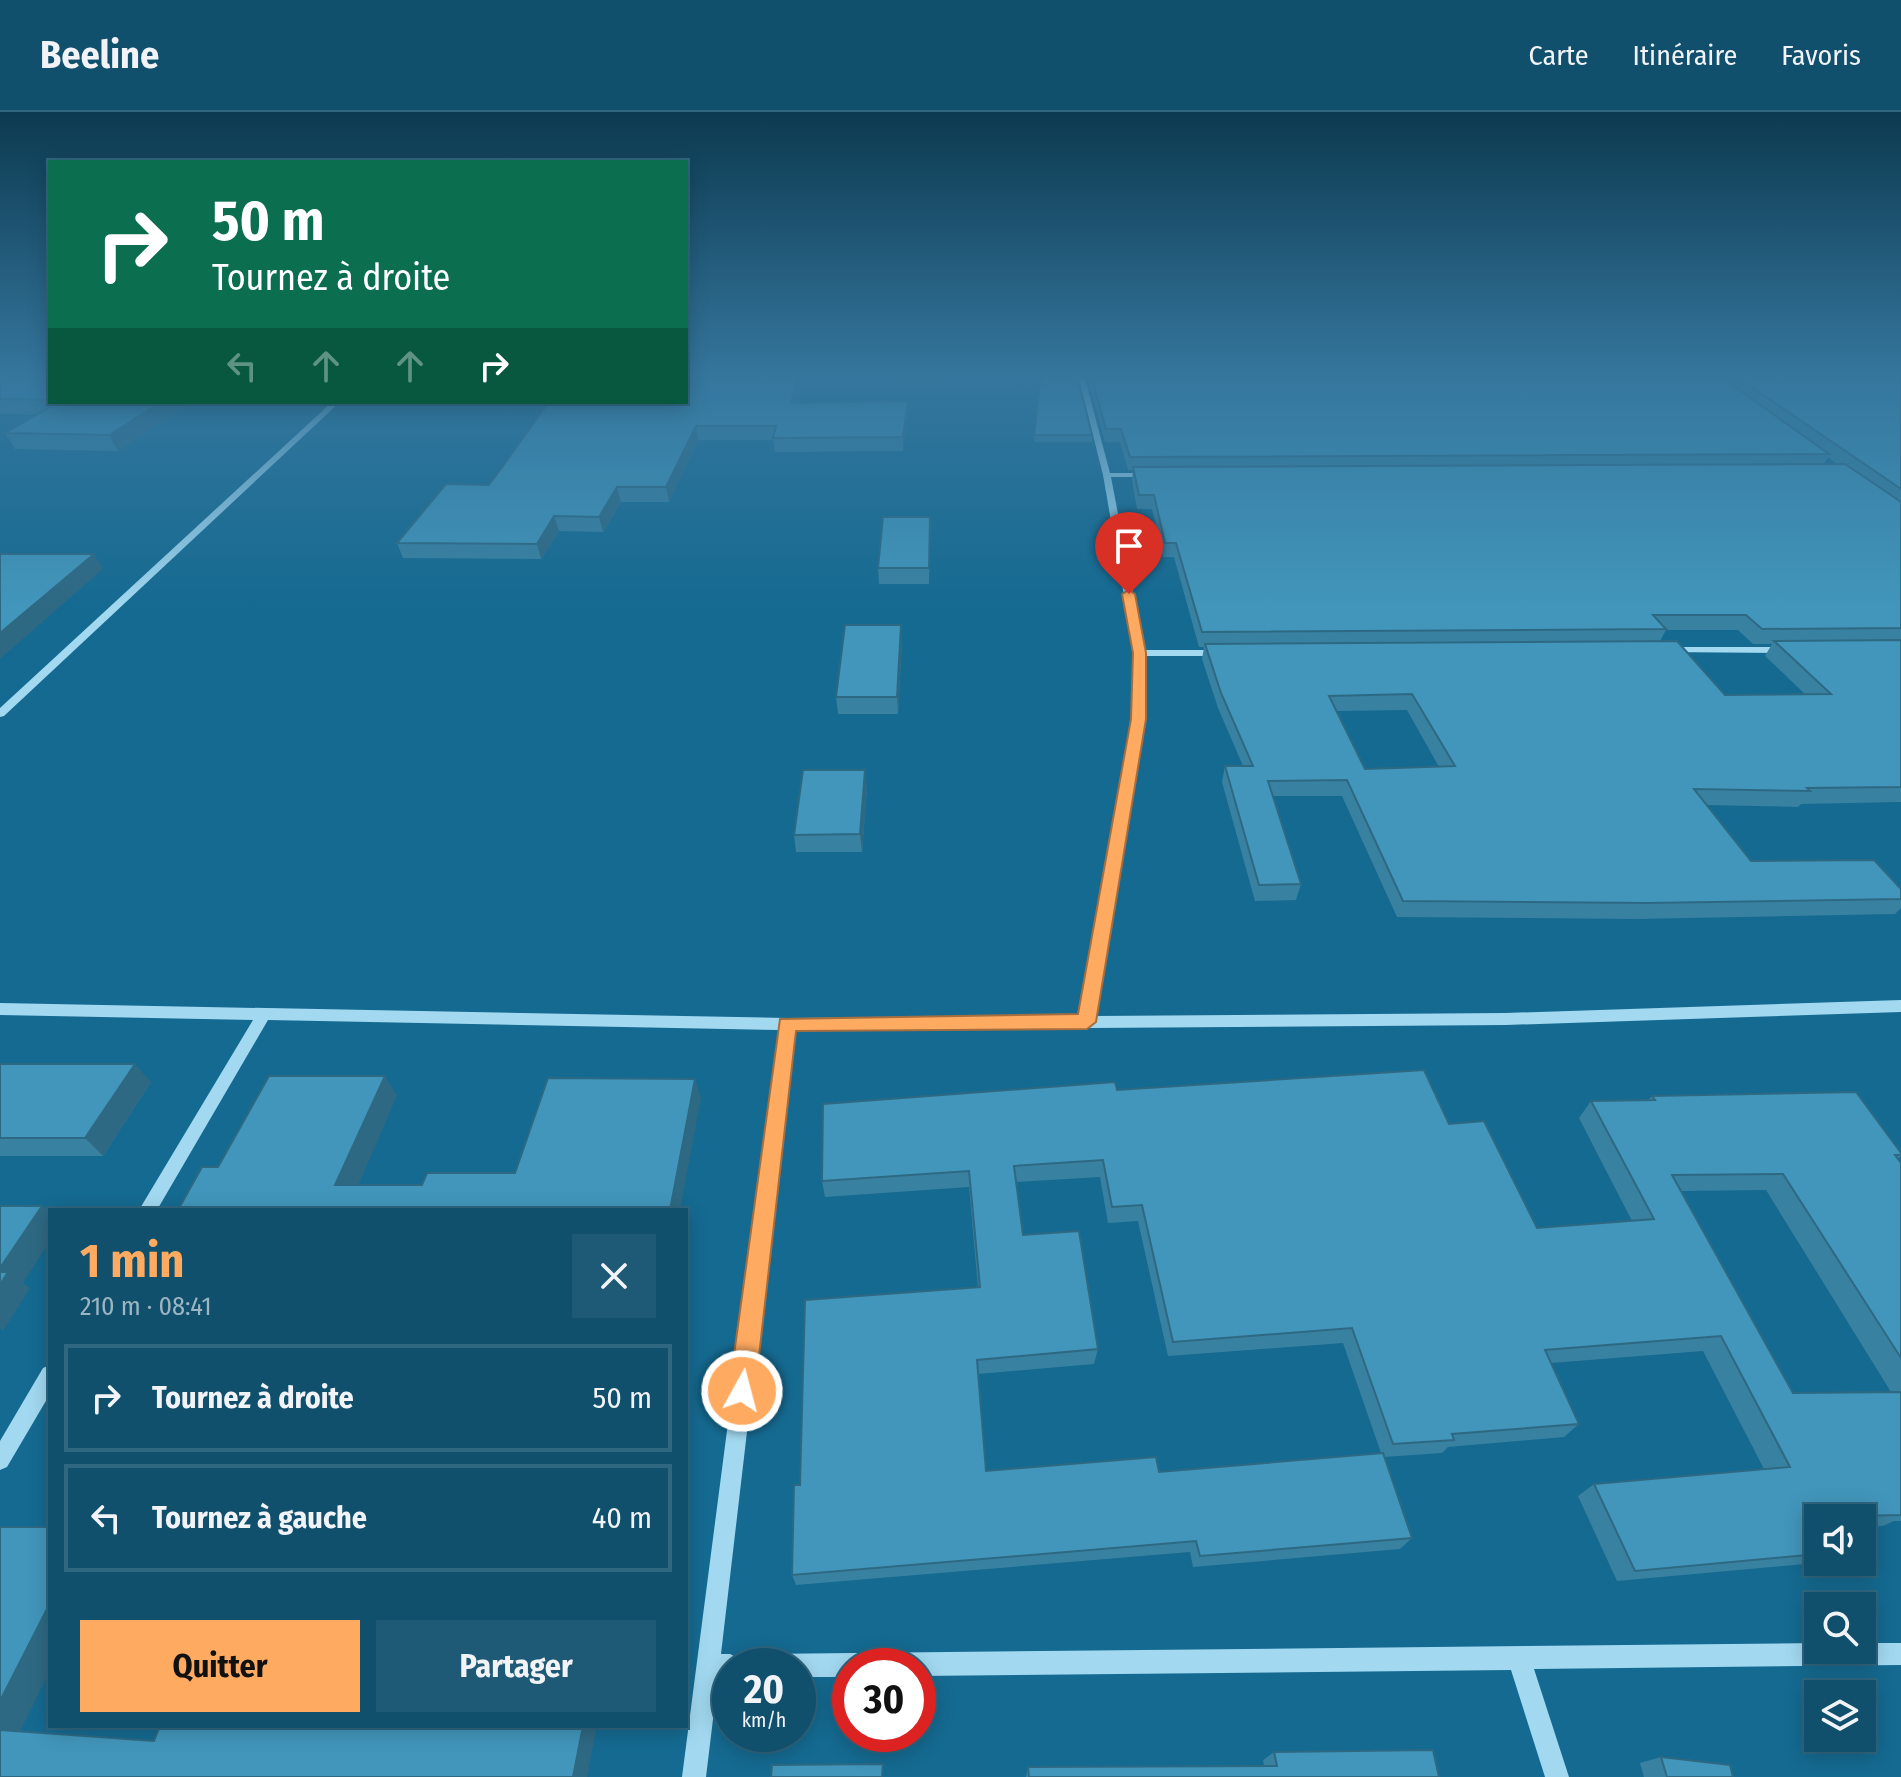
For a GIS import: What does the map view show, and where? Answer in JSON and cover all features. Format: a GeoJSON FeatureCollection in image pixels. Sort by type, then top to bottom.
{"type":"FeatureCollection","features":[{"type":"Feature","properties":{"kind":"street"},"geometry":{"type":"LineString","coordinates":[[0,714],[281,453]]}},
{"type":"Feature","properties":{"kind":"street"},"geometry":{"type":"LineString","coordinates":[[1087,1022],[1138,719],[1139,653],[1101,453]]}},
{"type":"Feature","properties":{"kind":"street"},"geometry":{"type":"LineString","coordinates":[[1107,475],[1155,475]]}},
{"type":"Feature","properties":{"kind":"street"},"geometry":{"type":"LineString","coordinates":[[1663,651],[1806,650]]}},
{"type":"Feature","properties":{"kind":"street"},"geometry":{"type":"LineString","coordinates":[[1139,653],[1235,653]]}},
{"type":"Feature","properties":{"kind":"street"},"geometry":{"type":"LineString","coordinates":[[0,1009],[787,1024],[1506,1019],[1900,1007]]}},
{"type":"Feature","properties":{"kind":"street"},"geometry":{"type":"LineString","coordinates":[[149,1208],[264,1014]]}},
{"type":"Feature","properties":{"kind":"street"},"geometry":{"type":"LineString","coordinates":[[721,1648],[787,1024]]}},
{"type":"Feature","properties":{"kind":"street"},"geometry":{"type":"LineString","coordinates":[[0,1460],[48,1378]]}},
{"type":"Feature","properties":{"kind":"street"},"geometry":{"type":"LineString","coordinates":[[816,1665],[1901,1654]]}},
{"type":"Feature","properties":{"kind":"street"},"geometry":{"type":"LineString","coordinates":[[1519,1658],[1557,1777]]}},
{"type":"Feature","properties":{"kind":"street"},"geometry":{"type":"LineString","coordinates":[[694,1777],[712,1697]]}},
{"type":"Feature","properties":{"kind":"building"},"geometry":{"type":"Polygon","coordinates":[[[512,453],[683,453],[666,487],[617,487],[599,517],[554,516],[537,544],[397,543],[446,484],[489,485],[512,453]]]}},
{"type":"Feature","properties":{"kind":"building"},"geometry":{"type":"Polygon","coordinates":[[[1129,453],[1829,454],[1130,457],[1129,453]]]}},
{"type":"Feature","properties":{"kind":"building"},"geometry":{"type":"Polygon","coordinates":[[[1848,453],[1901,453],[1901,489],[1848,453]]]}},
{"type":"Feature","properties":{"kind":"building"},"geometry":{"type":"Polygon","coordinates":[[[1845,464],[1901,502],[1901,628],[1762,629],[1746,615],[1653,615],[1666,629],[1202,632],[1176,543],[1165,543],[1154,495],[1139,495],[1133,467],[1845,464]]]}},
{"type":"Feature","properties":{"kind":"building"},"geometry":{"type":"Polygon","coordinates":[[[883,517],[930,517],[929,568],[878,568],[883,517]]]}},
{"type":"Feature","properties":{"kind":"building"},"geometry":{"type":"Polygon","coordinates":[[[0,554],[94,554],[0,633],[0,554]]]}},
{"type":"Feature","properties":{"kind":"building"},"geometry":{"type":"Polygon","coordinates":[[[845,625],[901,625],[897,697],[836,697],[845,625]]]}},
{"type":"Feature","properties":{"kind":"building"},"geometry":{"type":"Polygon","coordinates":[[[1901,640],[1901,787],[1807,788],[1810,791],[1694,789],[1751,861],[1874,860],[1901,889],[1901,899],[1647,903],[1403,901],[1347,780],[1268,781],[1301,884],[1259,885],[1225,766],[1253,766],[1221,693],[1205,644],[1677,641],[1725,695],[1831,694],[1774,641],[1901,640]],[[1412,694],[1329,696],[1365,769],[1455,766],[1412,694]]]}},
{"type":"Feature","properties":{"kind":"building"},"geometry":{"type":"Polygon","coordinates":[[[803,770],[865,770],[860,834],[794,835],[803,770]]]}},
{"type":"Feature","properties":{"kind":"building"},"geometry":{"type":"Polygon","coordinates":[[[0,1064],[135,1064],[85,1138],[0,1138],[0,1064]]]}},
{"type":"Feature","properties":{"kind":"building"},"geometry":{"type":"Polygon","coordinates":[[[1424,1070],[1449,1124],[1484,1121],[1537,1228],[1654,1219],[1591,1101],[1655,1100],[1652,1096],[1856,1092],[1901,1153],[1895,1155],[1901,1163],[1901,1358],[1783,1174],[1672,1175],[1793,1393],[1901,1392],[1901,1515],[1876,1516],[1876,1504],[1804,1504],[1804,1555],[1635,1571],[1594,1484],[1790,1467],[1721,1336],[1545,1350],[1579,1424],[1452,1434],[1454,1440],[1393,1444],[1352,1328],[1173,1342],[1142,1205],[1112,1207],[1103,1160],[1014,1166],[1023,1235],[1079,1231],[1098,1349],[977,1360],[986,1471],[1156,1457],[1159,1472],[1383,1453],[1412,1538],[1200,1556],[1196,1541],[792,1575],[794,1485],[800,1485],[805,1300],[980,1287],[969,1171],[822,1181],[823,1104],[1115,1082],[1117,1090],[1424,1070]]]}},
{"type":"Feature","properties":{"kind":"building"},"geometry":{"type":"Polygon","coordinates":[[[269,1076],[385,1076],[335,1185],[422,1185],[427,1173],[515,1173],[548,1078],[695,1079],[670,1208],[179,1208],[202,1167],[218,1167],[269,1076]]]}},
{"type":"Feature","properties":{"kind":"building"},"geometry":{"type":"Polygon","coordinates":[[[0,1206],[42,1206],[0,1268],[0,1206]]]}},
{"type":"Feature","properties":{"kind":"building"},"geometry":{"type":"Polygon","coordinates":[[[0,1272],[8,1272],[0,1285],[0,1272]]]}},
{"type":"Feature","properties":{"kind":"building"},"geometry":{"type":"Polygon","coordinates":[[[0,1527],[48,1527],[48,1609],[0,1701],[0,1527]]]}},
{"type":"Feature","properties":{"kind":"building"},"geometry":{"type":"Polygon","coordinates":[[[159,1728],[583,1728],[573,1777],[0,1777],[0,1730],[154,1741],[159,1728]]]}},
{"type":"Feature","properties":{"kind":"building"},"geometry":{"type":"Polygon","coordinates":[[[1433,1750],[1439,1777],[1029,1777],[1028,1767],[1277,1766],[1274,1752],[1433,1750]]]}},
{"type":"Feature","properties":{"kind":"building"},"geometry":{"type":"Polygon","coordinates":[[[1661,1757],[1730,1765],[1733,1777],[1667,1777],[1661,1757]]]}},
{"type":"Feature","properties":{"kind":"building"},"geometry":{"type":"Polygon","coordinates":[[[883,1764],[882,1777],[771,1777],[772,1765],[883,1764]]]}},
{"type":"Feature","properties":{"kind":"route"},"geometry":{"type":"LineString","coordinates":[[742,1391],[787,1024],[1087,1022],[1138,719],[1139,653],[1129,594]]}}]}
